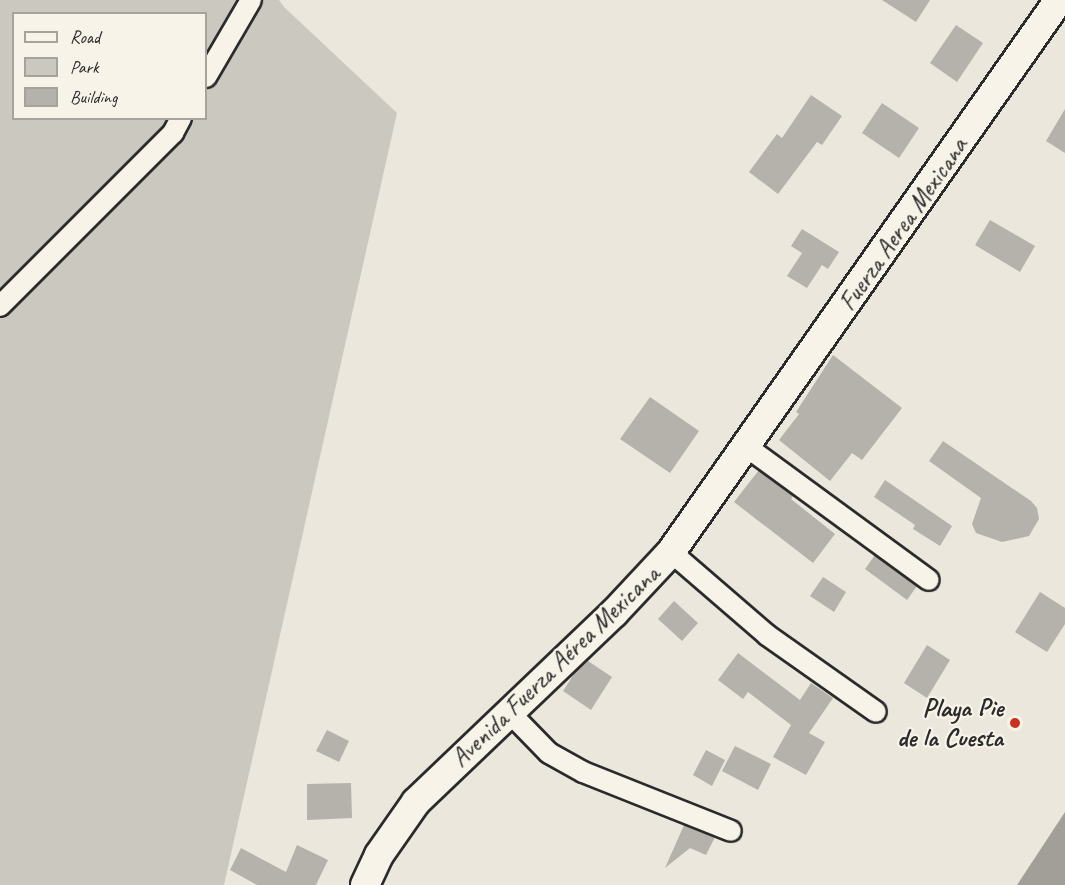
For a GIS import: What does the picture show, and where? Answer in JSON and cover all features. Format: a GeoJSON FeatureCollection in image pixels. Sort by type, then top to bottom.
{"type":"FeatureCollection","features":[{"type":"Feature","properties":{"kind":"main road","name":"Fuerza Aerea Mexicana"},"geometry":{"type":"LineString","coordinates":[[747,447],[1059,0]]}},
{"type":"Feature","properties":{"kind":"main road","name":"Avenida Fuerza Aérea Mexicana"},"geometry":{"type":"LineString","coordinates":[[365,885],[380,855],[416,802],[511,714],[614,613],[671,552],[747,447]]}},
{"type":"Feature","properties":{"kind":"street"},"geometry":{"type":"LineString","coordinates":[[207,75],[251,0]]}},
{"type":"Feature","properties":{"kind":"street"},"geometry":{"type":"LineString","coordinates":[[0,306],[173,133],[180,120]]}},
{"type":"Feature","properties":{"kind":"street"},"geometry":{"type":"LineString","coordinates":[[747,447],[929,580]]}},
{"type":"Feature","properties":{"kind":"street"},"geometry":{"type":"LineString","coordinates":[[671,552],[767,635],[876,711]]}},
{"type":"Feature","properties":{"kind":"street"},"geometry":{"type":"LineString","coordinates":[[511,714],[549,753],[583,772],[731,831]]}},
{"type":"Feature","properties":{"kind":"green space"},"geometry":{"type":"Polygon","coordinates":[[[0,0],[279,0],[397,113],[224,885],[0,885],[0,0]]]}},
{"type":"Feature","properties":{"kind":"shaded area"},"geometry":{"type":"Polygon","coordinates":[[[1065,812],[1065,885],[1017,885],[1065,812]]]}},
{"type":"Feature","properties":{"kind":"building"},"geometry":{"type":"Polygon","coordinates":[[[882,0],[930,0],[916,22],[882,0]]]}},
{"type":"Feature","properties":{"kind":"building"},"geometry":{"type":"Polygon","coordinates":[[[956,25],[983,43],[957,82],[930,63],[956,25]]]}},
{"type":"Feature","properties":{"kind":"building"},"geometry":{"type":"Polygon","coordinates":[[[811,95],[842,116],[822,145],[817,142],[778,194],[749,172],[777,134],[782,138],[811,95]]]}},
{"type":"Feature","properties":{"kind":"building"},"geometry":{"type":"Polygon","coordinates":[[[882,103],[919,128],[899,158],[862,133],[882,103]]]}},
{"type":"Feature","properties":{"kind":"building"},"geometry":{"type":"Polygon","coordinates":[[[1065,109],[1065,153],[1046,141],[1065,109]]]}},
{"type":"Feature","properties":{"kind":"building"},"geometry":{"type":"Polygon","coordinates":[[[990,220],[1035,246],[1020,272],[975,245],[990,220]]]}},
{"type":"Feature","properties":{"kind":"building"},"geometry":{"type":"Polygon","coordinates":[[[802,229],[839,252],[828,269],[822,265],[807,288],[787,276],[802,253],[791,246],[802,229]]]}},
{"type":"Feature","properties":{"kind":"building"},"geometry":{"type":"Polygon","coordinates":[[[833,355],[902,408],[862,460],[852,453],[830,481],[779,440],[799,414],[796,412],[833,355]]]}},
{"type":"Feature","properties":{"kind":"building"},"geometry":{"type":"Polygon","coordinates":[[[650,397],[699,431],[670,473],[620,439],[650,397]]]}},
{"type":"Feature","properties":{"kind":"building"},"geometry":{"type":"Polygon","coordinates":[[[943,441],[1031,501],[1037,508],[1039,519],[1029,536],[1002,542],[976,533],[972,524],[981,498],[929,461],[943,441]]]}},
{"type":"Feature","properties":{"kind":"building"},"geometry":{"type":"Polygon","coordinates":[[[759,470],[793,496],[791,499],[835,534],[813,563],[734,502],[759,470]]]}},
{"type":"Feature","properties":{"kind":"building"},"geometry":{"type":"Polygon","coordinates":[[[885,480],[952,526],[940,546],[913,529],[915,525],[874,497],[885,480]]]}},
{"type":"Feature","properties":{"kind":"building"},"geometry":{"type":"Polygon","coordinates":[[[875,555],[917,586],[907,600],[865,569],[875,555]]]}},
{"type":"Feature","properties":{"kind":"building"},"geometry":{"type":"Polygon","coordinates":[[[823,577],[846,592],[834,612],[810,596],[823,577]]]}},
{"type":"Feature","properties":{"kind":"building"},"geometry":{"type":"Polygon","coordinates":[[[1040,592],[1065,608],[1065,624],[1047,652],[1015,632],[1040,592]]]}},
{"type":"Feature","properties":{"kind":"building"},"geometry":{"type":"Polygon","coordinates":[[[674,601],[698,623],[682,641],[658,619],[674,601]]]}},
{"type":"Feature","properties":{"kind":"building"},"geometry":{"type":"Polygon","coordinates":[[[927,645],[950,660],[927,698],[904,683],[927,645]]]}},
{"type":"Feature","properties":{"kind":"building"},"geometry":{"type":"Polygon","coordinates":[[[738,653],[800,700],[811,683],[833,698],[809,733],[825,742],[806,775],[773,757],[791,725],[748,692],[743,699],[718,680],[738,653]]]}},
{"type":"Feature","properties":{"kind":"building"},"geometry":{"type":"Polygon","coordinates":[[[588,661],[612,677],[591,710],[563,691],[574,674],[588,661]]]}},
{"type":"Feature","properties":{"kind":"building"},"geometry":{"type":"Polygon","coordinates":[[[327,730],[349,741],[339,762],[316,751],[327,730]]]}},
{"type":"Feature","properties":{"kind":"building"},"geometry":{"type":"Polygon","coordinates":[[[735,746],[771,764],[758,790],[722,771],[735,746]]]}},
{"type":"Feature","properties":{"kind":"building"},"geometry":{"type":"Polygon","coordinates":[[[706,750],[725,760],[712,786],[693,775],[706,750]]]}},
{"type":"Feature","properties":{"kind":"building"},"geometry":{"type":"Polygon","coordinates":[[[351,783],[352,818],[307,820],[307,784],[351,783]]]}},
{"type":"Feature","properties":{"kind":"building"},"geometry":{"type":"Polygon","coordinates":[[[684,825],[715,837],[706,855],[690,848],[665,868],[684,825]]]}},
{"type":"Feature","properties":{"kind":"building"},"geometry":{"type":"Polygon","coordinates":[[[297,845],[328,860],[316,885],[257,885],[230,870],[241,848],[286,872],[297,845]]]}},
{"type":"Feature","properties":{"kind":"place","name":"Playa Pie de la Cuesta"},"geometry":{"type":"Point","coordinates":[1015,723]}}]}
